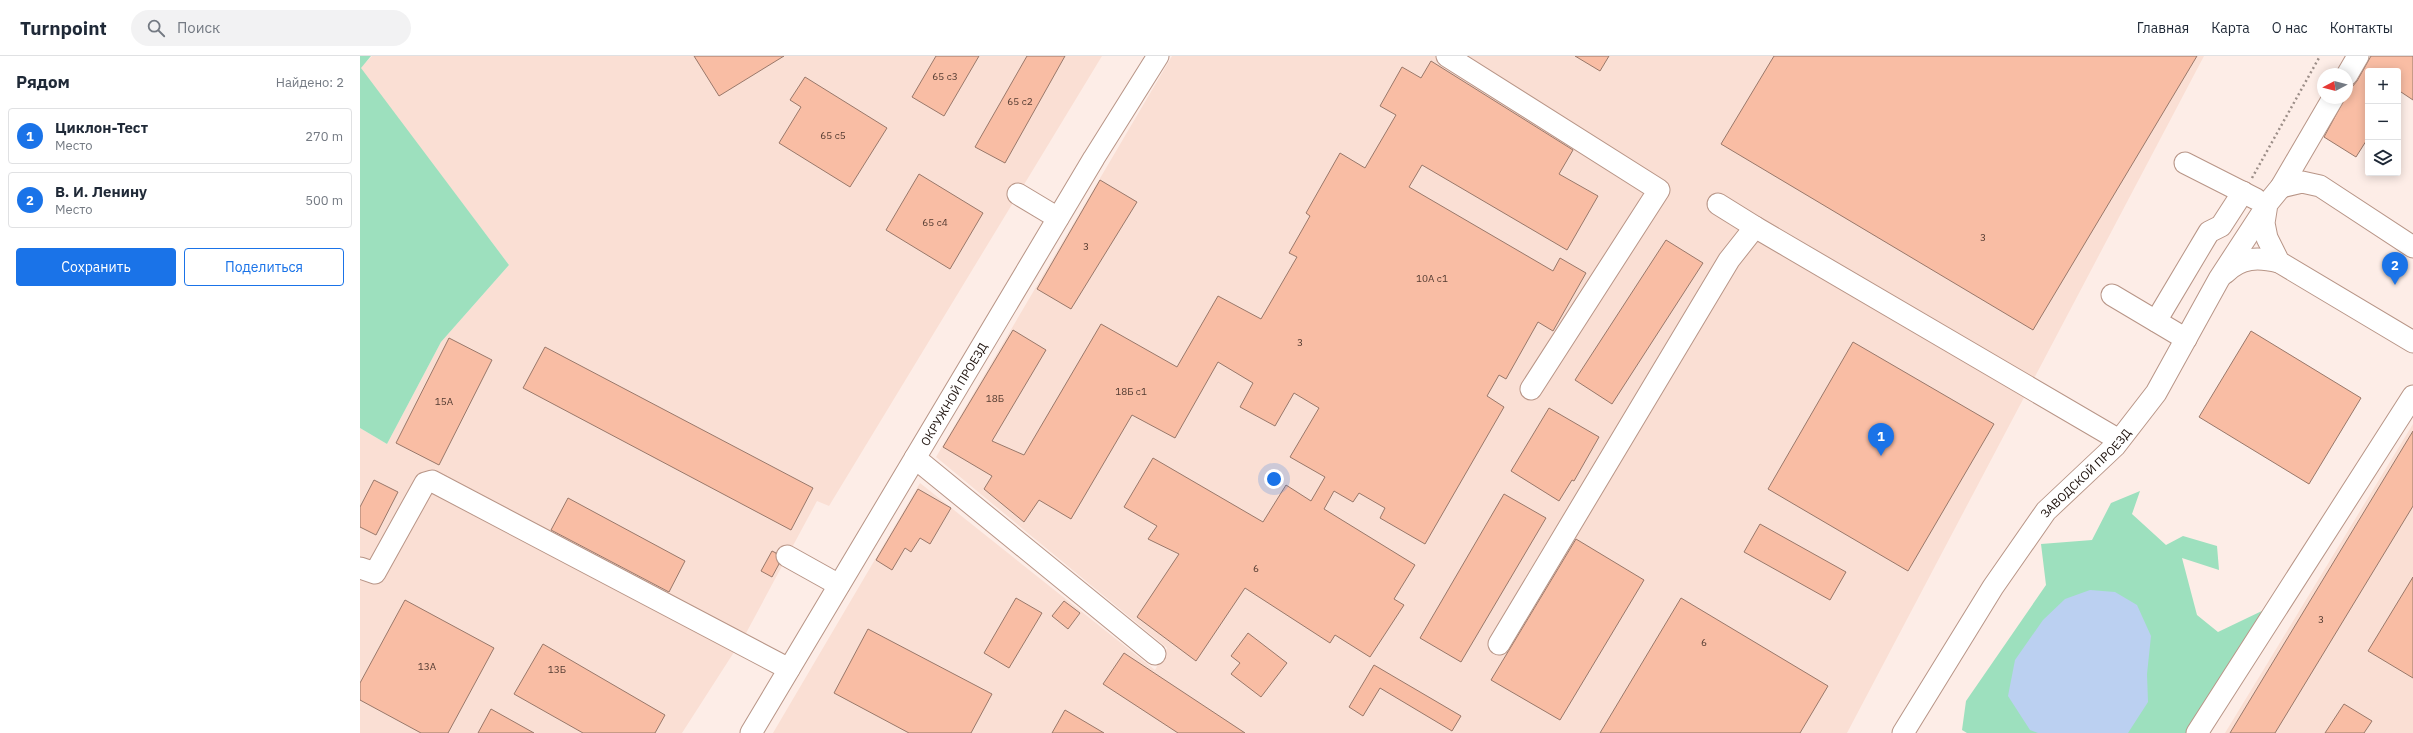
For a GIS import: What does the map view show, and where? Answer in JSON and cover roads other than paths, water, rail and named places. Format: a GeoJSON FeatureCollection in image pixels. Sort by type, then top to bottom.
{"type":"FeatureCollection","features":[{"type":"Feature","properties":{"kind":"street","name":"ОКРУЖНОЙ ПРОЕЗД"},"geometry":{"type":"LineString","coordinates":[[751,733],[1058,218],[1158,56]]}},
{"type":"Feature","properties":{"kind":"street"},"geometry":{"type":"LineString","coordinates":[[1447,56],[1659,190],[1531,389]]}},
{"type":"Feature","properties":{"kind":"street"},"geometry":{"type":"LineString","coordinates":[[2351,68],[2358,56]]}},
{"type":"Feature","properties":{"kind":"street"},"geometry":{"type":"LineString","coordinates":[[2281,187],[2329,104]]}},
{"type":"Feature","properties":{"kind":"street"},"geometry":{"type":"LineString","coordinates":[[2185,163],[2244,192],[2266,207],[2264,223],[2266,238],[2279,262]]}},
{"type":"Feature","properties":{"kind":"street"},"geometry":{"type":"LineString","coordinates":[[2281,187],[2302,182],[2320,186],[2413,247]]}},
{"type":"Feature","properties":{"kind":"street","name":"ЗАВОДСКОЙ ПРОЕЗД"},"geometry":{"type":"LineString","coordinates":[[1903,733],[1992,587],[2046,511],[2119,440],[2156,393],[2219,279],[2266,207],[2281,187]]}},
{"type":"Feature","properties":{"kind":"street"},"geometry":{"type":"LineString","coordinates":[[2156,321],[2209,232],[2221,226],[2244,192]]}},
{"type":"Feature","properties":{"kind":"street"},"geometry":{"type":"LineString","coordinates":[[1018,194],[1058,218]]}},
{"type":"Feature","properties":{"kind":"street"},"geometry":{"type":"LineString","coordinates":[[1718,204],[2119,440]]}},
{"type":"Feature","properties":{"kind":"street"},"geometry":{"type":"LineString","coordinates":[[1500,644],[1729,260],[1755,227]]}},
{"type":"Feature","properties":{"kind":"street"},"geometry":{"type":"LineString","coordinates":[[2219,279],[2234,264],[2250,259],[2279,262],[2413,342]]}},
{"type":"Feature","properties":{"kind":"street"},"geometry":{"type":"LineString","coordinates":[[2112,295],[2186,339]]}},
{"type":"Feature","properties":{"kind":"street"},"geometry":{"type":"LineString","coordinates":[[2197,733],[2413,396]]}},
{"type":"Feature","properties":{"kind":"street"},"geometry":{"type":"LineString","coordinates":[[915,458],[1155,654]]}},
{"type":"Feature","properties":{"kind":"street"},"geometry":{"type":"LineString","coordinates":[[360,568],[375,573],[425,484],[432,481],[789,669]]}},
{"type":"Feature","properties":{"kind":"street"},"geometry":{"type":"LineString","coordinates":[[787,556],[839,585]]}},
{"type":"Feature","properties":{"kind":"water"},"geometry":{"type":"Polygon","coordinates":[[[2090,590],[2115,592],[2137,605],[2151,636],[2147,674],[2148,702],[2128,733],[2038,733],[2030,730],[2008,696],[2015,660],[2043,620],[2065,599],[2090,590]]]}},
{"type":"Feature","properties":{"kind":"place","name":"В. И. Ленину"},"geometry":{"type":"Point","coordinates":[2395,285]}},
{"type":"Feature","properties":{"kind":"place","name":"Циклон-Тест"},"geometry":{"type":"Point","coordinates":[1881,456]}}]}
